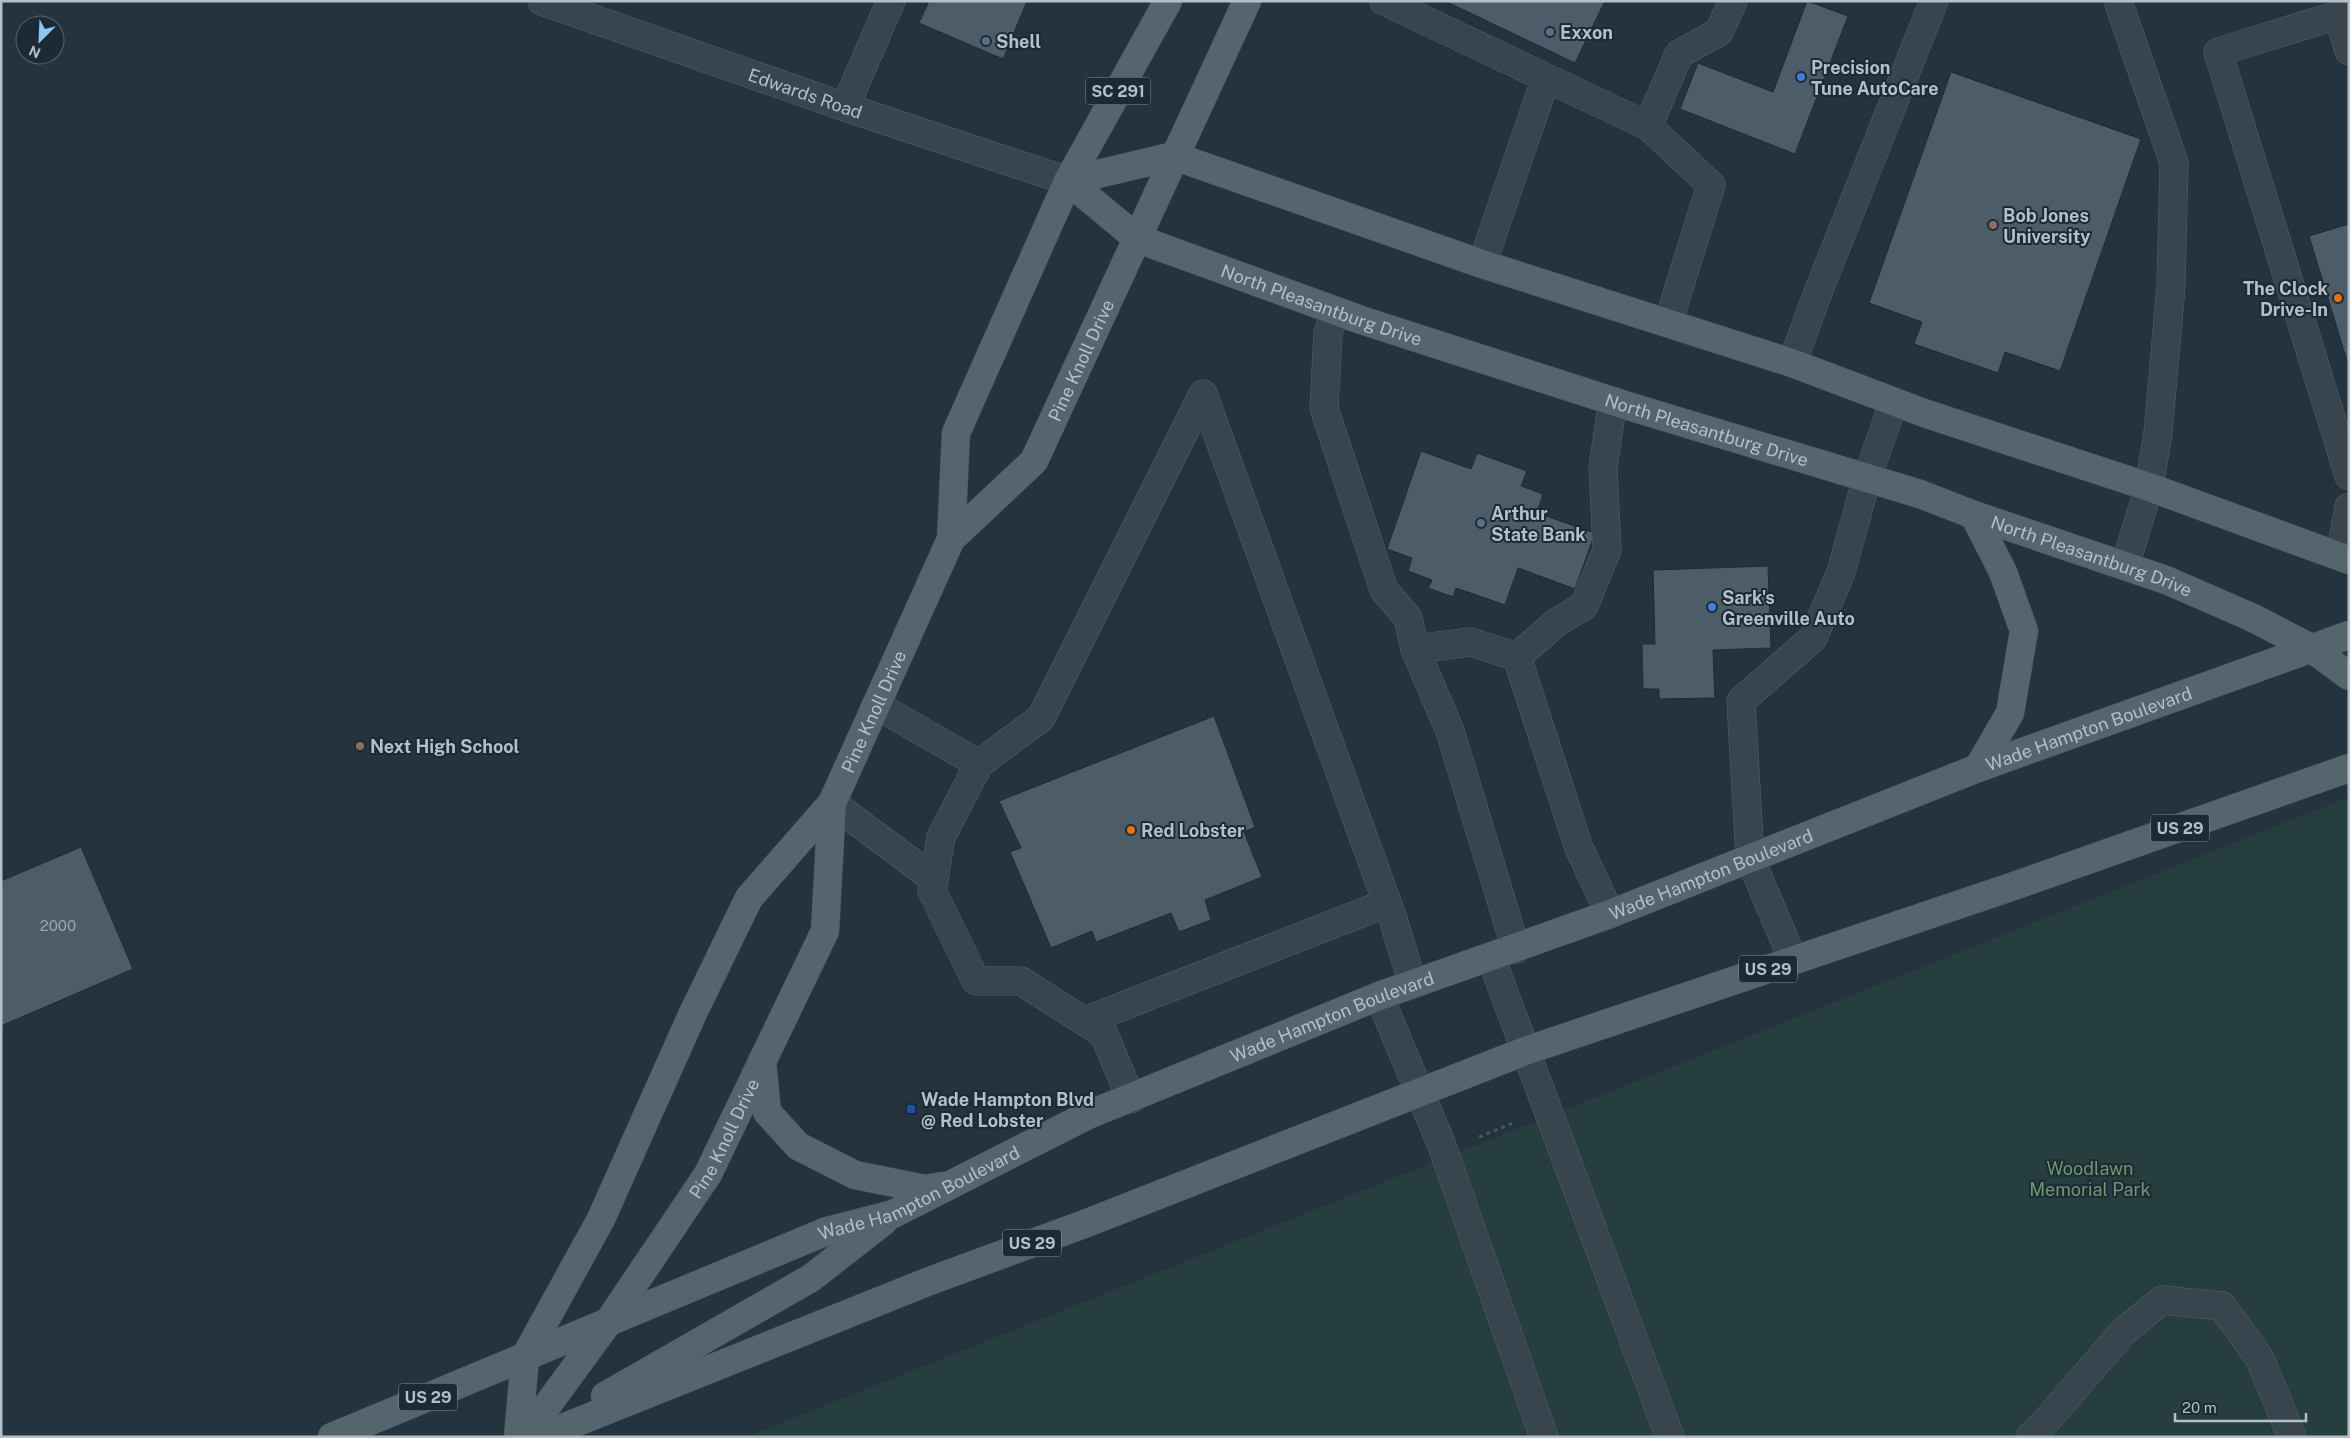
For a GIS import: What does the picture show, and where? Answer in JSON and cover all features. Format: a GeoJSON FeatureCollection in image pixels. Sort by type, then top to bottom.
{"type":"FeatureCollection","features":[{"type":"Feature","properties":{"kind":"main road","name":"SC 291"},"geometry":{"type":"LineString","coordinates":[[1068,181],[1168,1]]}},
{"type":"Feature","properties":{"kind":"main road"},"geometry":{"type":"LineString","coordinates":[[1174,156],[1247,1]]}},
{"type":"Feature","properties":{"kind":"main road"},"geometry":{"type":"LineString","coordinates":[[1068,181],[1174,156],[1482,264],[1792,363],[1894,402],[2149,487],[2345,558]]}},
{"type":"Feature","properties":{"kind":"main road","name":"Pine Knoll Drive"},"geometry":{"type":"LineString","coordinates":[[951,539],[1034,460],[1138,239],[1174,156]]}},
{"type":"Feature","properties":{"kind":"main road","name":"North Pleasantburg Drive"},"geometry":{"type":"LineString","coordinates":[[1068,181],[1138,239],[1336,311],[1613,401],[1920,494],[1974,515],[2166,580],[2251,617],[2311,648],[2349,676]]}},
{"type":"Feature","properties":{"kind":"main road","name":"Pine Knoll Drive"},"geometry":{"type":"LineString","coordinates":[[518,1437],[525,1357],[602,1219],[693,1013],[749,898],[832,803],[951,539],[956,433],[1068,181]]}},
{"type":"Feature","properties":{"kind":"main road"},"geometry":{"type":"LineString","coordinates":[[1974,515],[2003,572],[2024,631],[2010,713],[1978,768]]}},
{"type":"Feature","properties":{"kind":"main road","name":"Wade Hampton Boulevard"},"geometry":{"type":"LineString","coordinates":[[332,1437],[827,1231],[893,1214],[1088,1115],[1379,996],[1504,954],[1610,914],[1978,768],[2349,635]]}},
{"type":"Feature","properties":{"kind":"main road","name":"US 29"},"geometry":{"type":"LineString","coordinates":[[540,1437],[927,1282],[1087,1223],[1524,1051],[2349,768]]}},
{"type":"Feature","properties":{"kind":"main road","name":"Pine Knoll Drive"},"geometry":{"type":"LineString","coordinates":[[524,1437],[607,1324],[708,1174],[824,930],[832,803]]}},
{"type":"Feature","properties":{"kind":"main road"},"geometry":{"type":"LineString","coordinates":[[762,1061],[767,1112],[798,1146],[855,1175],[925,1189],[950,1186]]}},
{"type":"Feature","properties":{"kind":"main road"},"geometry":{"type":"LineString","coordinates":[[533,1437],[811,1278],[893,1214]]}},
{"type":"Feature","properties":{"kind":"street","name":"Edwards Road"},"geometry":{"type":"LineString","coordinates":[[542,1],[845,107],[1068,181]]}},
{"type":"Feature","properties":{"kind":"street"},"geometry":{"type":"LineString","coordinates":[[845,107],[891,1]]}},
{"type":"Feature","properties":{"kind":"street"},"geometry":{"type":"LineString","coordinates":[[1384,1],[1648,126],[1711,185],[1668,323]]}},
{"type":"Feature","properties":{"kind":"street"},"geometry":{"type":"LineString","coordinates":[[1648,126],[1680,54],[1719,32],[1733,1]]}},
{"type":"Feature","properties":{"kind":"street"},"geometry":{"type":"LineString","coordinates":[[1792,363],[1824,277],[1934,1]]}},
{"type":"Feature","properties":{"kind":"street"},"geometry":{"type":"LineString","coordinates":[[2118,1],[2174,163],[2171,286],[2158,433],[2149,487],[2125,566]]}},
{"type":"Feature","properties":{"kind":"street"},"geometry":{"type":"LineString","coordinates":[[2349,51],[2338,15],[2218,52],[2349,476]]}},
{"type":"Feature","properties":{"kind":"street"},"geometry":{"type":"LineString","coordinates":[[1482,264],[1546,78]]}},
{"type":"Feature","properties":{"kind":"street"},"geometry":{"type":"LineString","coordinates":[[1336,311],[1328,333],[1324,408],[1384,590],[1408,618],[1415,649],[1450,731],[1504,954],[1524,1051],[1670,1437]]}},
{"type":"Feature","properties":{"kind":"street"},"geometry":{"type":"LineString","coordinates":[[1131,1099],[1104,1034],[1021,981],[976,981],[932,892],[941,837],[979,764],[1041,718],[1203,394],[1387,903],[1413,984]]}},
{"type":"Feature","properties":{"kind":"street"},"geometry":{"type":"LineString","coordinates":[[1517,657],[1557,622],[1584,606],[1606,550],[1603,467],[1613,401]]}},
{"type":"Feature","properties":{"kind":"street"},"geometry":{"type":"LineString","coordinates":[[1793,960],[1750,858],[1741,701],[1814,638],[1841,572],[1867,478],[1894,402]]}},
{"type":"Feature","properties":{"kind":"street"},"geometry":{"type":"LineString","coordinates":[[2345,558],[2349,507]]}},
{"type":"Feature","properties":{"kind":"street"},"geometry":{"type":"LineString","coordinates":[[1415,649],[1471,642],[1517,657]]}},
{"type":"Feature","properties":{"kind":"street"},"geometry":{"type":"LineString","coordinates":[[1517,657],[1579,848],[1610,914]]}},
{"type":"Feature","properties":{"kind":"street"},"geometry":{"type":"LineString","coordinates":[[876,705],[979,764]]}},
{"type":"Feature","properties":{"kind":"street"},"geometry":{"type":"LineString","coordinates":[[832,803],[934,879]]}},
{"type":"Feature","properties":{"kind":"street"},"geometry":{"type":"LineString","coordinates":[[1085,1021],[1387,903]]}},
{"type":"Feature","properties":{"kind":"street"},"geometry":{"type":"LineString","coordinates":[[1379,996],[1441,1143],[1544,1437]]}},
{"type":"Feature","properties":{"kind":"street"},"geometry":{"type":"LineString","coordinates":[[2030,1437],[2123,1332],[2162,1300],[2222,1306],[2260,1359],[2292,1437]]}},
{"type":"Feature","properties":{"kind":"path"},"geometry":{"type":"LineString","coordinates":[[1474,1139],[1513,1123]]}},
{"type":"Feature","properties":{"kind":"green space","name":"Woodlawn Memorial Park"},"geometry":{"type":"Polygon","coordinates":[[[2349,797],[2349,1437],[746,1437],[2349,797]]]}},
{"type":"Feature","properties":{"kind":"building","name":"Shell"},"geometry":{"type":"Polygon","coordinates":[[[929,1],[1027,1],[1003,59],[919,23],[929,1]]]}},
{"type":"Feature","properties":{"kind":"building","name":"Exxon"},"geometry":{"type":"Polygon","coordinates":[[[1445,1],[1605,1],[1575,63],[1445,1]]]}},
{"type":"Feature","properties":{"kind":"building","name":"Precision Tune AutoCare"},"geometry":{"type":"Polygon","coordinates":[[[1807,1],[1848,16],[1795,154],[1680,109],[1698,63],[1773,92],[1807,1]]]}},
{"type":"Feature","properties":{"kind":"building"},"geometry":{"type":"Polygon","coordinates":[[[1951,72],[2141,139],[2060,371],[2005,352],[1998,373],[1914,344],[1922,322],[1869,303],[1951,72]]]}},
{"type":"Feature","properties":{"kind":"building","name":"The Clock Drive-In"},"geometry":{"type":"Polygon","coordinates":[[[2349,224],[2349,362],[2347,361],[2309,236],[2349,224]]]}},
{"type":"Feature","properties":{"kind":"building","name":"Arthur State Bank"},"geometry":{"type":"Polygon","coordinates":[[[1421,451],[1471,469],[1477,453],[1527,471],[1521,486],[1543,494],[1537,513],[1595,533],[1575,589],[1518,568],[1505,605],[1456,588],[1453,597],[1428,588],[1432,580],[1408,571],[1412,558],[1387,549],[1421,451]]]}},
{"type":"Feature","properties":{"kind":"building","name":"Sark's Greenville Auto"},"geometry":{"type":"Polygon","coordinates":[[[1768,566],[1771,648],[1713,650],[1715,698],[1659,699],[1659,689],[1643,689],[1642,644],[1655,644],[1653,570],[1768,566]]]}},
{"type":"Feature","properties":{"kind":"building","name":"Red Lobster"},"geometry":{"type":"Polygon","coordinates":[[[1214,716],[1255,827],[1244,832],[1262,877],[1205,900],[1211,920],[1179,932],[1171,913],[1096,942],[1092,931],[1051,948],[1010,852],[1021,848],[999,801],[1214,716]]]}},
{"type":"Feature","properties":{"kind":"building"},"geometry":{"type":"Polygon","coordinates":[[[81,847],[133,969],[1,1026],[1,881],[81,847]]]}},
{"type":"Feature","properties":{"kind":"place","name":"Exxon"},"geometry":{"type":"Point","coordinates":[1550,32]}},
{"type":"Feature","properties":{"kind":"place","name":"Shell"},"geometry":{"type":"Point","coordinates":[986,41]}},
{"type":"Feature","properties":{"kind":"place","name":"Precision Tune AutoCare"},"geometry":{"type":"Point","coordinates":[1801,77]}},
{"type":"Feature","properties":{"kind":"place","name":"Bob Jones University"},"geometry":{"type":"Point","coordinates":[1993,225]}},
{"type":"Feature","properties":{"kind":"place","name":"The Clock Drive-In"},"geometry":{"type":"Point","coordinates":[2338,298]}},
{"type":"Feature","properties":{"kind":"place","name":"Arthur State Bank"},"geometry":{"type":"Point","coordinates":[1481,523]}},
{"type":"Feature","properties":{"kind":"place","name":"Sark's Greenville Auto"},"geometry":{"type":"Point","coordinates":[1712,607]}},
{"type":"Feature","properties":{"kind":"place","name":"Next High School"},"geometry":{"type":"Point","coordinates":[360,746]}},
{"type":"Feature","properties":{"kind":"place","name":"Red Lobster"},"geometry":{"type":"Point","coordinates":[1131,830]}},
{"type":"Feature","properties":{"kind":"place","name":"Wade Hampton Blvd @ Red Lobster"},"geometry":{"type":"Point","coordinates":[911,1109]}}]}
